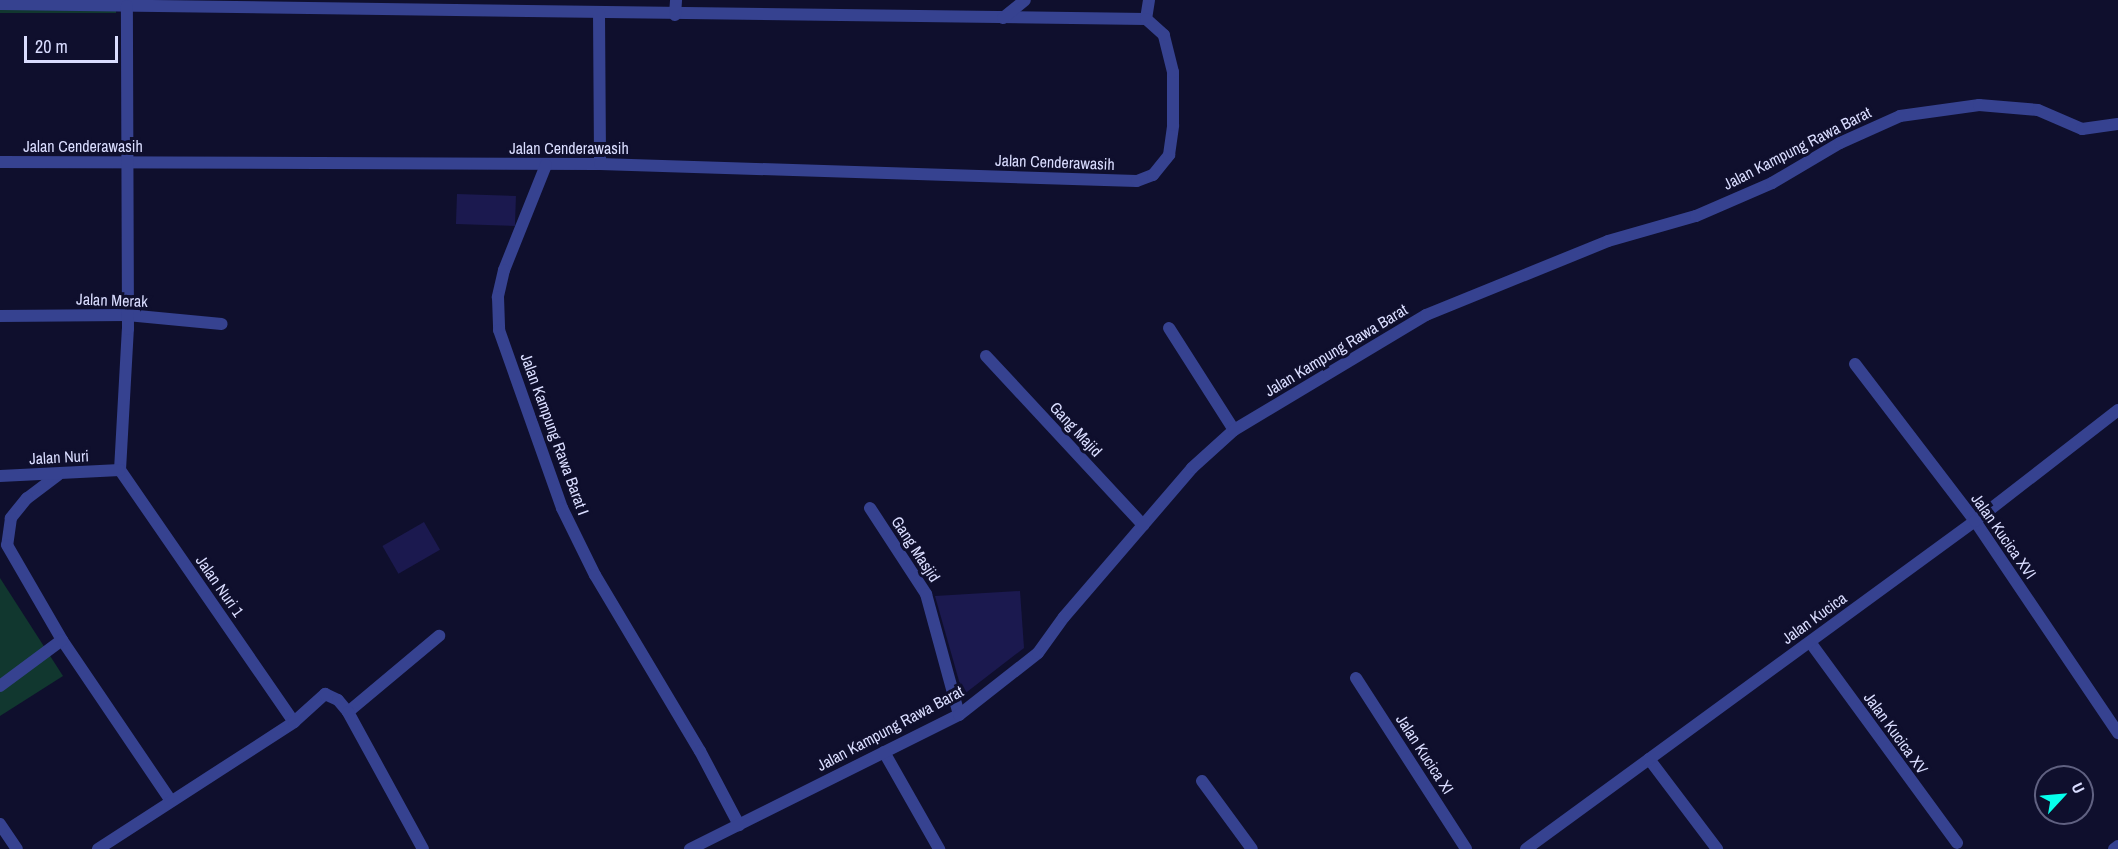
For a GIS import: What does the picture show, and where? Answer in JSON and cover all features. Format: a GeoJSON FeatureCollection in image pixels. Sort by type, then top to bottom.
{"type":"FeatureCollection","features":[{"type":"Feature","properties":{"kind":"street"},"geometry":{"type":"LineString","coordinates":[[675,15],[676,0]]}},
{"type":"Feature","properties":{"kind":"street"},"geometry":{"type":"LineString","coordinates":[[1003,18],[1025,0]]}},
{"type":"Feature","properties":{"kind":"street"},"geometry":{"type":"LineString","coordinates":[[0,4],[675,15],[1146,19],[1149,0]]}},
{"type":"Feature","properties":{"kind":"street"},"geometry":{"type":"LineString","coordinates":[[120,470],[127,315],[127,6]]}},
{"type":"Feature","properties":{"kind":"street"},"geometry":{"type":"LineString","coordinates":[[599,14],[600,164]]}},
{"type":"Feature","properties":{"kind":"street","name":"Jalan Cenderawasih"},"geometry":{"type":"LineString","coordinates":[[0,162],[600,164],[1137,182],[1153,176],[1169,155],[1173,125],[1171,63],[1164,35],[1146,19]]}},
{"type":"Feature","properties":{"kind":"street","name":"Jalan Kampung Rawa Barat"},"geometry":{"type":"LineString","coordinates":[[690,849],[959,715],[1038,653],[1192,468],[1234,430],[1426,315],[1608,242],[1696,216],[1772,183],[1840,143],[1900,116],[1979,105],[2038,110],[2082,129],[2116,129]]}},
{"type":"Feature","properties":{"kind":"street","name":"Jalan Kampung Rawa Barat I"},"geometry":{"type":"LineString","coordinates":[[546,165],[504,270],[498,297],[500,330],[562,508],[595,575],[700,751],[739,825]]}},
{"type":"Feature","properties":{"kind":"street","name":"Jalan Merak"},"geometry":{"type":"LineString","coordinates":[[0,316],[127,315],[222,324]]}},
{"type":"Feature","properties":{"kind":"street"},"geometry":{"type":"LineString","coordinates":[[1169,327],[1234,430]]}},
{"type":"Feature","properties":{"kind":"street","name":"Gang Majid"},"geometry":{"type":"LineString","coordinates":[[986,356],[1143,525]]}},
{"type":"Feature","properties":{"kind":"street","name":"Jalan Kucica XVI"},"geometry":{"type":"LineString","coordinates":[[1855,364],[1975,521],[2118,733]]}},
{"type":"Feature","properties":{"kind":"street","name":"Jalan Kucica"},"geometry":{"type":"LineString","coordinates":[[1526,849],[1975,521],[2118,411]]}},
{"type":"Feature","properties":{"kind":"street","name":"Jalan Nuri"},"geometry":{"type":"LineString","coordinates":[[0,476],[58,475],[120,470]]}},
{"type":"Feature","properties":{"kind":"street","name":"Jalan Nuri 1"},"geometry":{"type":"LineString","coordinates":[[120,470],[294,722]]}},
{"type":"Feature","properties":{"kind":"street"},"geometry":{"type":"LineString","coordinates":[[58,475],[27,498],[11,518],[6,533],[8,545],[62,640],[171,801]]}},
{"type":"Feature","properties":{"kind":"street","name":"Gang Masjid"},"geometry":{"type":"LineString","coordinates":[[870,508],[926,594],[959,715]]}},
{"type":"Feature","properties":{"kind":"street"},"geometry":{"type":"LineString","coordinates":[[348,712],[439,636]]}},
{"type":"Feature","properties":{"kind":"street"},"geometry":{"type":"LineString","coordinates":[[0,686],[62,640]]}},
{"type":"Feature","properties":{"kind":"street","name":"Jalan Kucica XV"},"geometry":{"type":"LineString","coordinates":[[1810,642],[1957,843]]}},
{"type":"Feature","properties":{"kind":"street","name":"Jalan Kucica XI"},"geometry":{"type":"LineString","coordinates":[[1356,678],[1466,849]]}},
{"type":"Feature","properties":{"kind":"street"},"geometry":{"type":"LineString","coordinates":[[98,849],[294,722],[325,694],[338,700],[348,712],[423,849]]}},
{"type":"Feature","properties":{"kind":"street"},"geometry":{"type":"LineString","coordinates":[[884,752],[939,849]]}},
{"type":"Feature","properties":{"kind":"street"},"geometry":{"type":"LineString","coordinates":[[1649,759],[1717,849]]}},
{"type":"Feature","properties":{"kind":"street"},"geometry":{"type":"LineString","coordinates":[[1202,781],[1252,849]]}},
{"type":"Feature","properties":{"kind":"street"},"geometry":{"type":"LineString","coordinates":[[0,824],[17,849]]}},
{"type":"Feature","properties":{"kind":"street"},"geometry":{"type":"LineString","coordinates":[[2114,849],[2118,846]]}},
{"type":"Feature","properties":{"kind":"green space"},"geometry":{"type":"Polygon","coordinates":[[[0,0],[116,0],[116,13],[0,13],[0,0]]]}},
{"type":"Feature","properties":{"kind":"green space"},"geometry":{"type":"Polygon","coordinates":[[[0,578],[63,676],[0,716],[0,578]]]}},
{"type":"Feature","properties":{"kind":"building"},"geometry":{"type":"Polygon","coordinates":[[[457,194],[516,196],[515,226],[456,224],[457,194]]]}},
{"type":"Feature","properties":{"kind":"building"},"geometry":{"type":"Polygon","coordinates":[[[424,522],[440,550],[398,574],[382,546],[424,522]]]}},
{"type":"Feature","properties":{"kind":"building"},"geometry":{"type":"Polygon","coordinates":[[[1020,591],[1024,648],[963,695],[935,596],[1020,591]]]}}]}
